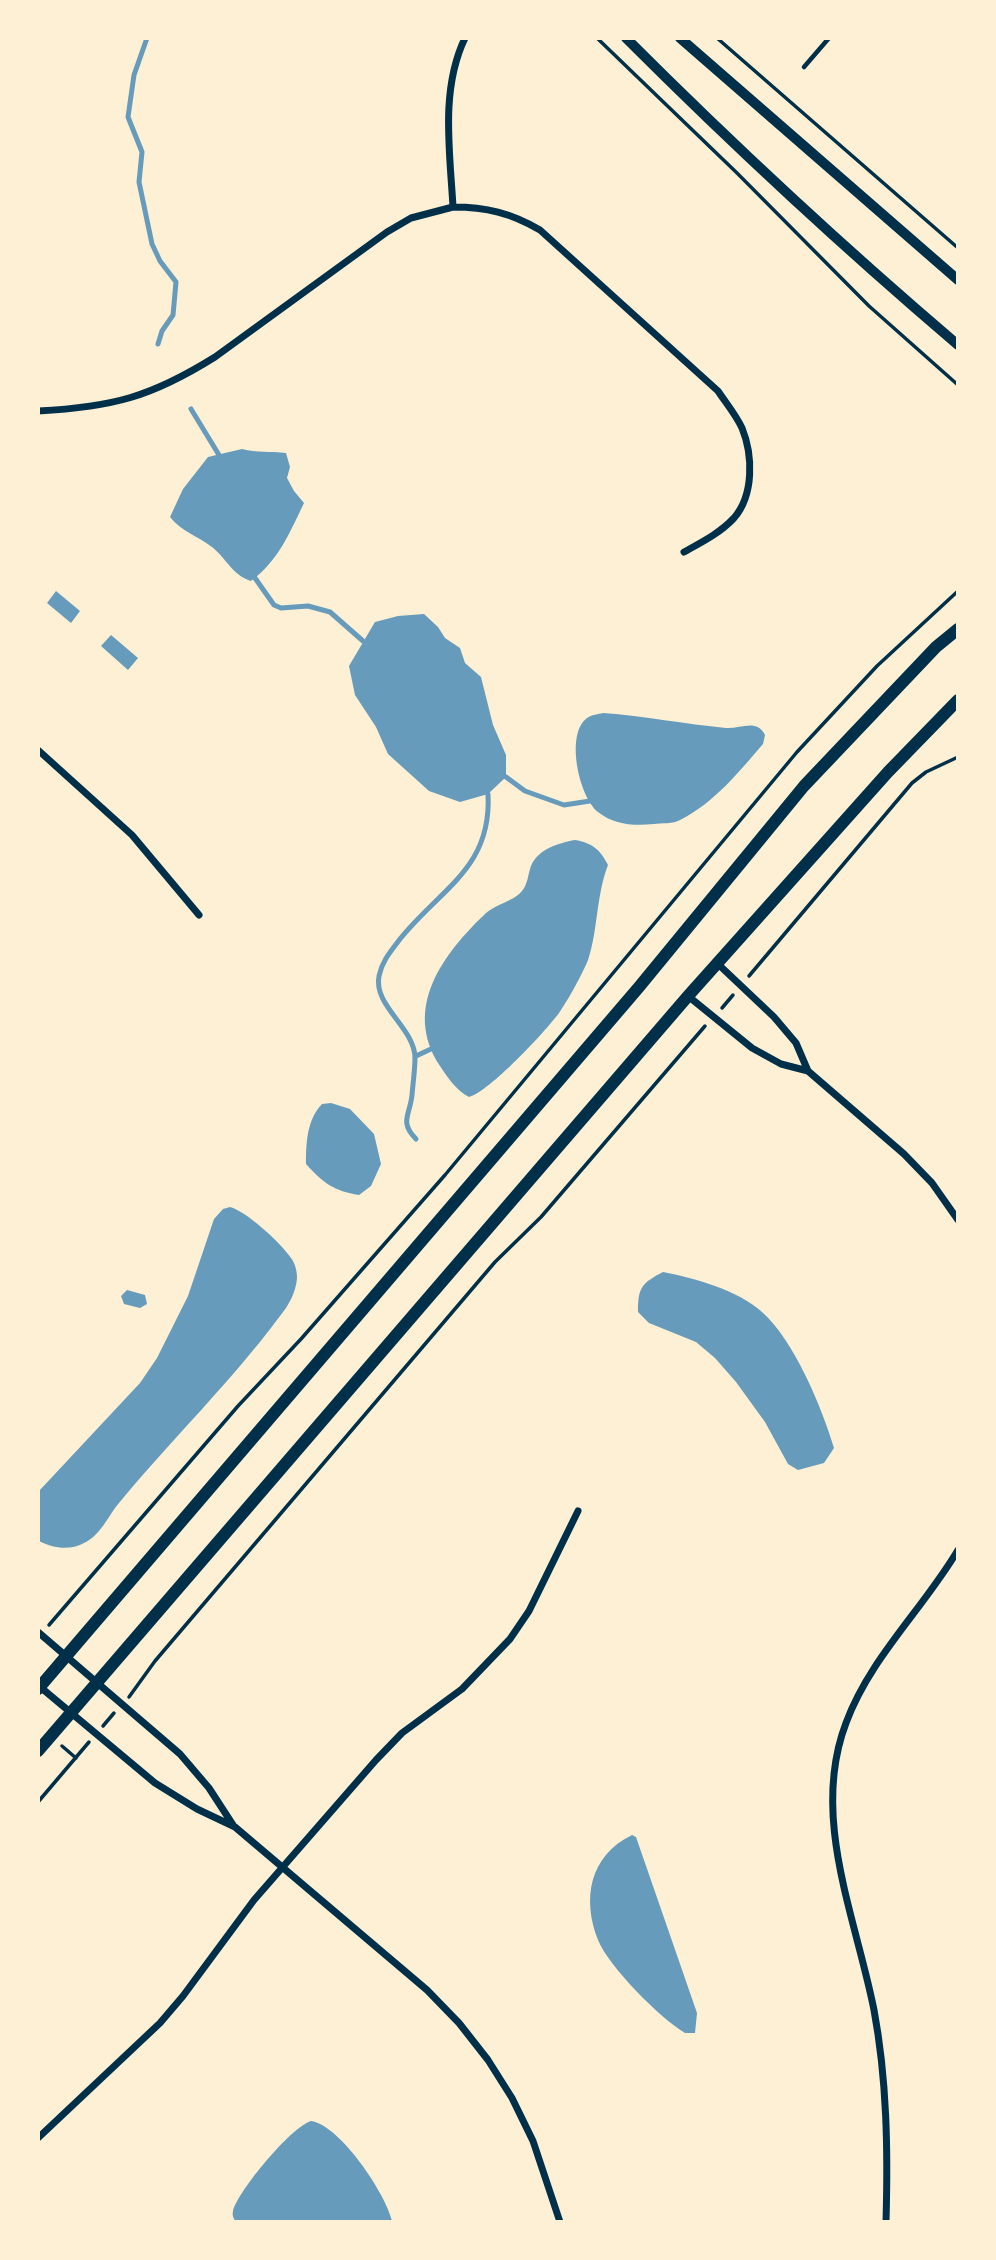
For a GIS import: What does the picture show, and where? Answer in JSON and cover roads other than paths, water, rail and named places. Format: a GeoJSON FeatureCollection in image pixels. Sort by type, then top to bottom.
{"type":"FeatureCollection","features":[{"type":"Feature","properties":{"kind":"main road"},"geometry":{"type":"LineString","coordinates":[[39,1687],[639,987],[804,786],[936,647],[957,629]]}},
{"type":"Feature","properties":{"kind":"main road"},"geometry":{"type":"LineString","coordinates":[[38,1751],[688,996],[888,772],[957,700]]}},
{"type":"Feature","properties":{"kind":"street"},"geometry":{"type":"LineString","coordinates":[[453,206],[449,122],[451,85],[465,38]]}},
{"type":"Feature","properties":{"kind":"street"},"geometry":{"type":"LineString","coordinates":[[626,38],[754,164],[957,345]]}},
{"type":"Feature","properties":{"kind":"street"},"geometry":{"type":"LineString","coordinates":[[680,38],[957,280]]}},
{"type":"Feature","properties":{"kind":"street"},"geometry":{"type":"LineString","coordinates":[[38,411],[111,404],[186,375],[215,357],[387,232],[411,218],[453,206],[497,210],[540,230],[718,391],[741,426],[748,448],[750,475],[745,497],[735,516],[715,534],[684,552]]}},
{"type":"Feature","properties":{"kind":"street"},"geometry":{"type":"LineString","coordinates":[[38,750],[132,835],[199,915]]}},
{"type":"Feature","properties":{"kind":"street"},"geometry":{"type":"LineString","coordinates":[[718,964],[774,1017],[796,1043],[808,1071],[904,1154],[932,1183],[957,1220]]}},
{"type":"Feature","properties":{"kind":"street"},"geometry":{"type":"LineString","coordinates":[[688,996],[752,1048],[781,1064],[808,1071]]}},
{"type":"Feature","properties":{"kind":"street"},"geometry":{"type":"LineString","coordinates":[[38,2138],[160,2023],[190,1987],[235,1922],[402,1733],[462,1689],[510,1639],[529,1611],[578,1511]]}},
{"type":"Feature","properties":{"kind":"street"},"geometry":{"type":"LineString","coordinates":[[886,2221],[888,2162],[885,2094],[874,2010],[837,1853],[833,1815],[835,1772],[845,1726],[861,1688],[957,1550]]}},
{"type":"Feature","properties":{"kind":"street"},"geometry":{"type":"LineString","coordinates":[[38,1632],[180,1754],[209,1788],[235,1827]]}},
{"type":"Feature","properties":{"kind":"street"},"geometry":{"type":"LineString","coordinates":[[39,1687],[155,1783],[197,1809],[235,1827],[427,1990],[488,2060],[512,2098],[533,2141],[560,2221]]}},
{"type":"Feature","properties":{"kind":"lane"},"geometry":{"type":"LineString","coordinates":[[804,67],[829,38]]}},
{"type":"Feature","properties":{"kind":"water"},"geometry":{"type":"Polygon","coordinates":[[[242,449],[286,453],[290,467],[287,478],[304,503],[276,555],[251,581],[239,575],[212,547],[170,517],[183,489],[208,457],[242,449]]]}},
{"type":"Feature","properties":{"kind":"water"},"geometry":{"type":"Polygon","coordinates":[[[56,591],[80,611],[71,623],[47,603],[56,591]]]}},
{"type":"Feature","properties":{"kind":"water"},"geometry":{"type":"Polygon","coordinates":[[[424,614],[445,638],[460,648],[465,663],[481,677],[493,725],[506,755],[506,777],[488,794],[460,802],[429,791],[388,754],[376,727],[355,695],[349,666],[375,622],[398,616],[424,614]]]}},
{"type":"Feature","properties":{"kind":"water"},"geometry":{"type":"Polygon","coordinates":[[[111,635],[138,658],[128,670],[101,646],[111,635]]]}},
{"type":"Feature","properties":{"kind":"water"},"geometry":{"type":"Polygon","coordinates":[[[603,713],[726,728],[753,726],[762,730],[765,735],[763,744],[735,776],[715,796],[692,813],[671,823],[624,824],[604,816],[591,804],[580,780],[577,765],[577,737],[580,726],[587,718],[603,713]]]}},
{"type":"Feature","properties":{"kind":"water"},"geometry":{"type":"Polygon","coordinates":[[[575,840],[595,848],[608,865],[588,960],[571,994],[552,1022],[503,1073],[469,1097],[449,1079],[429,1044],[425,1023],[433,983],[455,946],[470,929],[490,910],[522,891],[534,860],[556,845],[575,840]]]}},
{"type":"Feature","properties":{"kind":"water"},"geometry":{"type":"Polygon","coordinates":[[[331,1103],[350,1109],[374,1134],[381,1164],[371,1186],[359,1195],[330,1185],[306,1164],[310,1124],[322,1104],[331,1103]]]}},
{"type":"Feature","properties":{"kind":"water"},"geometry":{"type":"Polygon","coordinates":[[[230,1207],[263,1228],[292,1260],[297,1278],[289,1303],[241,1364],[90,1540],[67,1548],[39,1541],[39,1491],[140,1383],[157,1358],[188,1296],[214,1219],[223,1209],[230,1207]]]}},
{"type":"Feature","properties":{"kind":"water"},"geometry":{"type":"Polygon","coordinates":[[[663,1272],[702,1281],[741,1297],[774,1324],[796,1357],[829,1432],[834,1448],[824,1463],[798,1470],[788,1464],[765,1422],[715,1358],[696,1342],[649,1323],[638,1312],[640,1291],[650,1279],[663,1272]]]}},
{"type":"Feature","properties":{"kind":"water"},"geometry":{"type":"Polygon","coordinates":[[[127,1290],[145,1295],[147,1304],[140,1308],[124,1304],[121,1296],[127,1290]]]}},
{"type":"Feature","properties":{"kind":"water"},"geometry":{"type":"Polygon","coordinates":[[[632,1835],[636,1837],[697,2013],[695,2033],[685,2033],[649,2004],[613,1964],[598,1940],[593,1925],[590,1894],[598,1867],[606,1854],[632,1835]]]}},
{"type":"Feature","properties":{"kind":"water"},"geometry":{"type":"Polygon","coordinates":[[[311,2121],[323,2125],[348,2147],[381,2195],[392,2221],[235,2221],[233,2212],[244,2189],[279,2147],[311,2121]]]}},
{"type":"Feature","properties":{"kind":"waterway"},"geometry":{"type":"LineString","coordinates":[[147,38],[134,75],[128,117],[142,152],[139,182],[152,244],[160,261],[176,282],[173,315],[162,331],[158,344]]}},
{"type":"Feature","properties":{"kind":"waterway"},"geometry":{"type":"LineString","coordinates":[[191,409],[219,455]]}},
{"type":"Feature","properties":{"kind":"waterway"},"geometry":{"type":"LineString","coordinates":[[255,578],[274,605],[281,608],[308,606],[330,612],[363,641]]}},
{"type":"Feature","properties":{"kind":"waterway"},"geometry":{"type":"LineString","coordinates":[[506,777],[525,791],[564,805],[590,801]]}},
{"type":"Feature","properties":{"kind":"waterway"},"geometry":{"type":"LineString","coordinates":[[416,1139],[407,1123],[414,1071],[413,1047],[382,997],[379,987],[380,971],[400,939],[473,859],[482,841],[487,819],[488,794]]}},
{"type":"Feature","properties":{"kind":"waterway"},"geometry":{"type":"LineString","coordinates":[[416,1056],[431,1049]]}}]}
